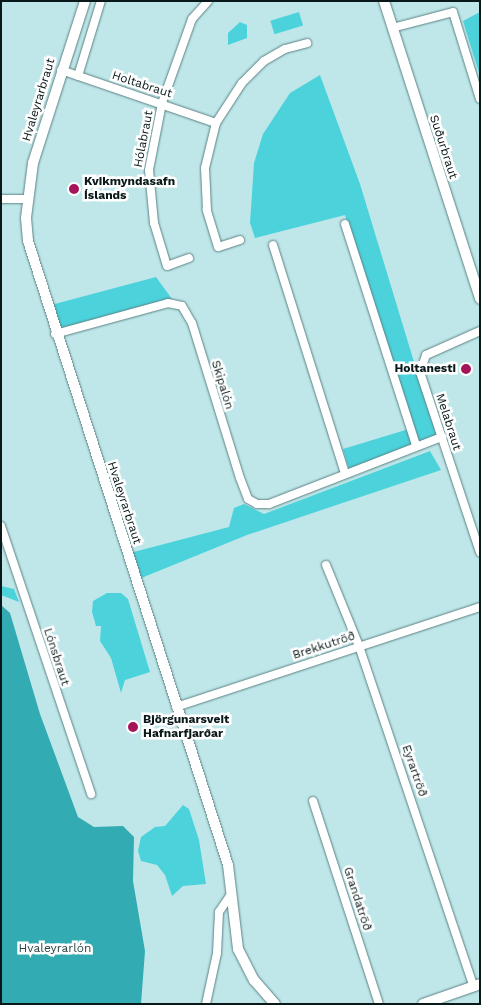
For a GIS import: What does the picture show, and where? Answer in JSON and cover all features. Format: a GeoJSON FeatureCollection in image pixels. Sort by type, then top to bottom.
{"type":"FeatureCollection","features":[{"type":"Feature","properties":{"kind":"street","name":"Hvaleyrarbraut"},"geometry":{"type":"LineString","coordinates":[[85,1],[33,163],[27,199],[32,264],[228,865],[232,893],[233,928],[242,959],[275,1004]]}},
{"type":"Feature","properties":{"kind":"street"},"geometry":{"type":"LineString","coordinates":[[78,76],[100,1]]}},
{"type":"Feature","properties":{"kind":"street","name":"Hólabraut"},"geometry":{"type":"LineString","coordinates":[[189,258],[167,266],[154,223],[148,170],[162,103],[192,18],[208,1]]}},
{"type":"Feature","properties":{"kind":"street","name":"Suðurbraut"},"geometry":{"type":"LineString","coordinates":[[384,1],[480,299]]}},
{"type":"Feature","properties":{"kind":"street"},"geometry":{"type":"LineString","coordinates":[[392,28],[453,12],[480,99]]}},
{"type":"Feature","properties":{"kind":"street"},"geometry":{"type":"LineString","coordinates":[[240,240],[218,247],[208,215],[205,173],[216,123],[242,82],[264,61],[285,49],[307,43]]}},
{"type":"Feature","properties":{"kind":"street","name":"Holtabraut"},"geometry":{"type":"LineString","coordinates":[[62,70],[216,123]]}},
{"type":"Feature","properties":{"kind":"street"},"geometry":{"type":"LineString","coordinates":[[1,199],[27,199]]}},
{"type":"Feature","properties":{"kind":"street"},"geometry":{"type":"LineString","coordinates":[[345,224],[416,445]]}},
{"type":"Feature","properties":{"kind":"street"},"geometry":{"type":"LineString","coordinates":[[273,245],[345,473]]}},
{"type":"Feature","properties":{"kind":"street","name":"Skipalón"},"geometry":{"type":"LineString","coordinates":[[54,334],[168,303],[182,306],[192,324],[251,502],[269,504],[416,445],[442,437]]}},
{"type":"Feature","properties":{"kind":"street","name":"Melabraut"},"geometry":{"type":"LineString","coordinates":[[480,331],[423,359],[420,372],[480,552]]}},
{"type":"Feature","properties":{"kind":"street","name":"Lónsbraut"},"geometry":{"type":"LineString","coordinates":[[1,526],[91,794]]}},
{"type":"Feature","properties":{"kind":"street","name":"Eyrartröð"},"geometry":{"type":"LineString","coordinates":[[326,565],[359,646],[477,985]]}},
{"type":"Feature","properties":{"kind":"street","name":"Brekkutröð"},"geometry":{"type":"LineString","coordinates":[[176,707],[480,607]]}},
{"type":"Feature","properties":{"kind":"street","name":"Grandatröð"},"geometry":{"type":"LineString","coordinates":[[313,801],[379,1004]]}},
{"type":"Feature","properties":{"kind":"street"},"geometry":{"type":"LineString","coordinates":[[206,1004],[217,953],[220,912],[232,893]]}},
{"type":"Feature","properties":{"kind":"street"},"geometry":{"type":"LineString","coordinates":[[423,1004],[477,985]]}},
{"type":"Feature","properties":{"kind":"shaded area"},"geometry":{"type":"Polygon","coordinates":[[[299,12],[303,25],[274,34],[270,21],[299,12]]]}},
{"type":"Feature","properties":{"kind":"shaded area"},"geometry":{"type":"Polygon","coordinates":[[[480,12],[480,76],[463,21],[480,12]]]}},
{"type":"Feature","properties":{"kind":"shaded area"},"geometry":{"type":"Polygon","coordinates":[[[240,22],[247,25],[247,38],[228,45],[228,33],[240,22]]]}},
{"type":"Feature","properties":{"kind":"shaded area"},"geometry":{"type":"Polygon","coordinates":[[[320,75],[360,184],[438,441],[349,469],[343,449],[412,428],[345,215],[255,238],[250,223],[254,163],[263,134],[290,93],[320,75]]]}},
{"type":"Feature","properties":{"kind":"shaded area"},"geometry":{"type":"Polygon","coordinates":[[[156,277],[172,299],[61,336],[51,305],[156,277]]]}},
{"type":"Feature","properties":{"kind":"shaded area"},"geometry":{"type":"Polygon","coordinates":[[[430,451],[441,470],[247,535],[134,581],[126,554],[229,527],[234,508],[244,504],[264,514],[430,451]]]}},
{"type":"Feature","properties":{"kind":"shaded area"},"geometry":{"type":"Polygon","coordinates":[[[1,586],[14,589],[19,602],[1,595],[1,586]]]}},
{"type":"Feature","properties":{"kind":"shaded area"},"geometry":{"type":"Polygon","coordinates":[[[107,593],[121,593],[128,599],[150,672],[125,680],[121,693],[111,658],[100,641],[101,626],[96,626],[92,612],[93,601],[107,593]]]}},
{"type":"Feature","properties":{"kind":"shaded area","name":"Hvaleyrarlón"},"geometry":{"type":"Polygon","coordinates":[[[1,605],[10,613],[40,714],[78,817],[94,827],[123,826],[134,837],[133,881],[145,951],[141,1004],[1,1004],[1,605]]]}},
{"type":"Feature","properties":{"kind":"shaded area"},"geometry":{"type":"Polygon","coordinates":[[[183,805],[189,809],[199,840],[206,884],[183,886],[172,896],[165,875],[157,865],[141,861],[138,851],[141,837],[155,827],[165,826],[183,805]]]}},
{"type":"Feature","properties":{"kind":"place","name":"Kvikmyndasafn Íslands"},"geometry":{"type":"Point","coordinates":[74,189]}},
{"type":"Feature","properties":{"kind":"place","name":"Holtanesti"},"geometry":{"type":"Point","coordinates":[466,369]}},
{"type":"Feature","properties":{"kind":"place","name":"Björgunarsveit Hafnarfjarðar"},"geometry":{"type":"Point","coordinates":[133,727]}}]}
